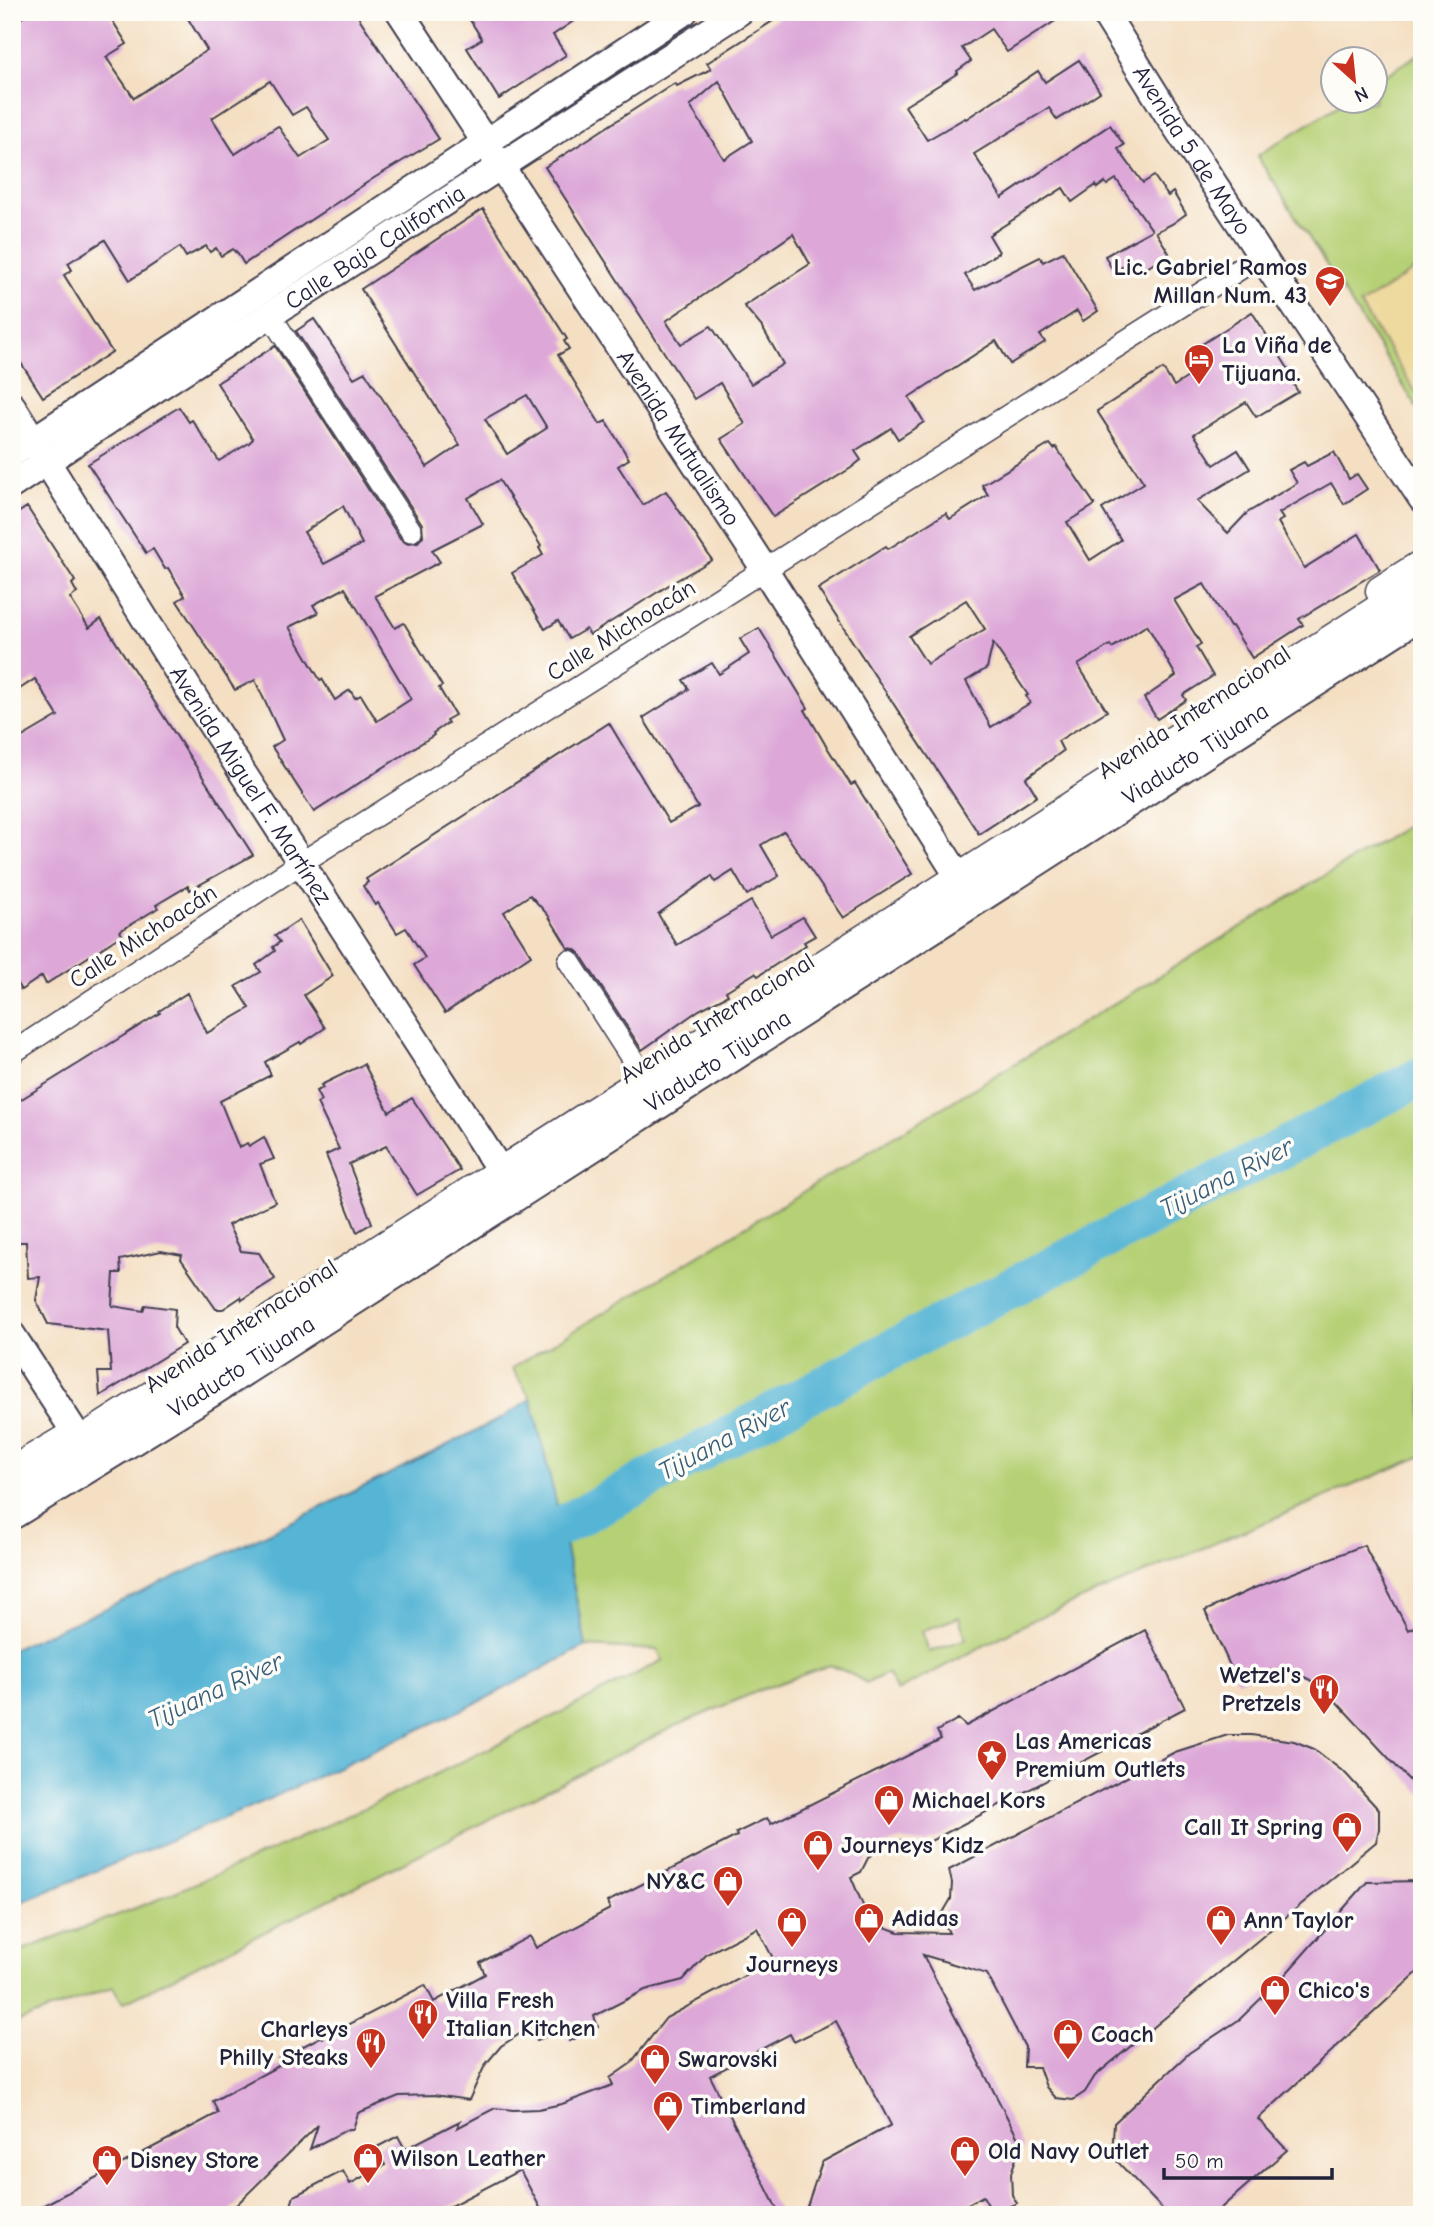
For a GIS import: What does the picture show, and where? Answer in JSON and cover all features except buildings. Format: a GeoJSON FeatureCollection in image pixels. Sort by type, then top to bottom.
{"type":"FeatureCollection","features":[{"type":"Feature","properties":{"kind":"highway","name":"Avenida Internacional"},"geometry":{"type":"LineString","coordinates":[[12,1492],[130,1412],[1422,585]]}},
{"type":"Feature","properties":{"kind":"highway","name":"Viaducto Tijuana"},"geometry":{"type":"LineString","coordinates":[[12,1492],[74,1458],[1422,596]]}},
{"type":"Feature","properties":{"kind":"highway","name":"Viaducto Tijuana"},"geometry":{"type":"LineString","coordinates":[[12,1509],[210,1387],[1422,608]]}},
{"type":"Feature","properties":{"kind":"highway","name":"Avenida Internacional"},"geometry":{"type":"LineString","coordinates":[[12,1518],[97,1468],[1422,619]]}},
{"type":"Feature","properties":{"kind":"main road","name":"Avenida Internacional"},"geometry":{"type":"LineString","coordinates":[[12,1472],[76,1434],[638,1068],[1422,565]]}},
{"type":"Feature","properties":{"kind":"street","name":"Avenida Mutualismo"},"geometry":{"type":"LineString","coordinates":[[400,12],[765,570],[953,868]]}},
{"type":"Feature","properties":{"kind":"street","name":"Calle Baja California"},"geometry":{"type":"LineString","coordinates":[[12,485],[32,452],[486,142],[684,12]]}},
{"type":"Feature","properties":{"kind":"street","name":"Calle Baja California"},"geometry":{"type":"LineString","coordinates":[[32,452],[270,315],[739,12]]}},
{"type":"Feature","properties":{"kind":"street","name":"Avenida 5 de Mayo"},"geometry":{"type":"LineString","coordinates":[[1104,12],[1260,256],[1422,499]]}},
{"type":"Feature","properties":{"kind":"street","name":"Calle Michoacán"},"geometry":{"type":"LineString","coordinates":[[12,1054],[301,863],[1260,256]]}},
{"type":"Feature","properties":{"kind":"street"},"geometry":{"type":"LineString","coordinates":[[270,315],[411,531]]}},
{"type":"Feature","properties":{"kind":"street","name":"Avenida Miguel F. Martínez"},"geometry":{"type":"LineString","coordinates":[[12,406],[32,452],[494,1161]]}},
{"type":"Feature","properties":{"kind":"street"},"geometry":{"type":"LineString","coordinates":[[569,961],[638,1068]]}},
{"type":"Feature","properties":{"kind":"street"},"geometry":{"type":"LineString","coordinates":[[12,1335],[76,1434]]}},
{"type":"Feature","properties":{"kind":"green space"},"geometry":{"type":"Polygon","coordinates":[[[1422,52],[1422,415],[1257,156],[1321,116],[1388,116],[1388,74],[1422,52]]]}},
{"type":"Feature","properties":{"kind":"green space"},"geometry":{"type":"Polygon","coordinates":[[[1422,817],[1422,1456],[1033,1620],[897,1691],[887,1673],[867,1683],[830,1665],[763,1689],[671,1728],[123,2003],[113,1987],[12,2024],[12,1954],[156,1900],[285,1844],[475,1755],[663,1660],[657,1650],[586,1646],[557,1506],[531,1399],[512,1368],[1422,817]],[[959,1617],[922,1631],[929,1652],[966,1639],[959,1617]]]}},
{"type":"Feature","properties":{"kind":"sand"},"geometry":{"type":"Polygon","coordinates":[[[1422,265],[1422,397],[1417,394],[1360,305],[1422,265]]]}},
{"type":"Feature","properties":{"kind":"water"},"geometry":{"type":"Polygon","coordinates":[[[531,1399],[557,1506],[586,1646],[483,1700],[265,1801],[12,1906],[12,1649],[261,1537],[505,1416],[531,1399]]]}},
{"type":"Feature","properties":{"kind":"waterway","name":"Tijuana River"},"geometry":{"type":"LineString","coordinates":[[513,1549],[885,1353],[1422,1076]]}},
{"type":"Feature","properties":{"kind":"place","name":"Lic. Gabriel Ramos Millan Num. 43"},"geometry":{"type":"Point","coordinates":[1330,308]}},
{"type":"Feature","properties":{"kind":"place","name":"La Viña de Tijuana."},"geometry":{"type":"Point","coordinates":[1199,386]}},
{"type":"Feature","properties":{"kind":"place","name":"Wetzel's Pretzels"},"geometry":{"type":"Point","coordinates":[1324,1716]}},
{"type":"Feature","properties":{"kind":"place","name":"Las Americas Premium Outlets"},"geometry":{"type":"Point","coordinates":[992,1782]}},
{"type":"Feature","properties":{"kind":"place","name":"Michael Kors"},"geometry":{"type":"Point","coordinates":[889,1827]}},
{"type":"Feature","properties":{"kind":"place","name":"Call It Spring"},"geometry":{"type":"Point","coordinates":[1347,1854]}},
{"type":"Feature","properties":{"kind":"place","name":"Journeys Kidz"},"geometry":{"type":"Point","coordinates":[818,1872]}},
{"type":"Feature","properties":{"kind":"place","name":"NY&C"},"geometry":{"type":"Point","coordinates":[728,1908]}},
{"type":"Feature","properties":{"kind":"place","name":"Adidas"},"geometry":{"type":"Point","coordinates":[869,1945]}},
{"type":"Feature","properties":{"kind":"place","name":"Ann Taylor"},"geometry":{"type":"Point","coordinates":[1221,1947]}},
{"type":"Feature","properties":{"kind":"place","name":"Journeys"},"geometry":{"type":"Point","coordinates":[792,1949]}},
{"type":"Feature","properties":{"kind":"place","name":"Chico's"},"geometry":{"type":"Point","coordinates":[1275,2017]}},
{"type":"Feature","properties":{"kind":"place","name":"Villa Fresh Italian Kitchen"},"geometry":{"type":"Point","coordinates":[423,2041]}},
{"type":"Feature","properties":{"kind":"place","name":"Coach"},"geometry":{"type":"Point","coordinates":[1068,2061]}},
{"type":"Feature","properties":{"kind":"place","name":"Charleys Philly Steaks"},"geometry":{"type":"Point","coordinates":[371,2070]}},
{"type":"Feature","properties":{"kind":"place","name":"Swarovski"},"geometry":{"type":"Point","coordinates":[655,2086]}},
{"type":"Feature","properties":{"kind":"place","name":"Timberland"},"geometry":{"type":"Point","coordinates":[668,2133]}},
{"type":"Feature","properties":{"kind":"place","name":"Old Navy Outlet"},"geometry":{"type":"Point","coordinates":[965,2178]}},
{"type":"Feature","properties":{"kind":"place","name":"Wilson Leather"},"geometry":{"type":"Point","coordinates":[368,2185]}},
{"type":"Feature","properties":{"kind":"place","name":"Disney Store"},"geometry":{"type":"Point","coordinates":[107,2187]}}]}
